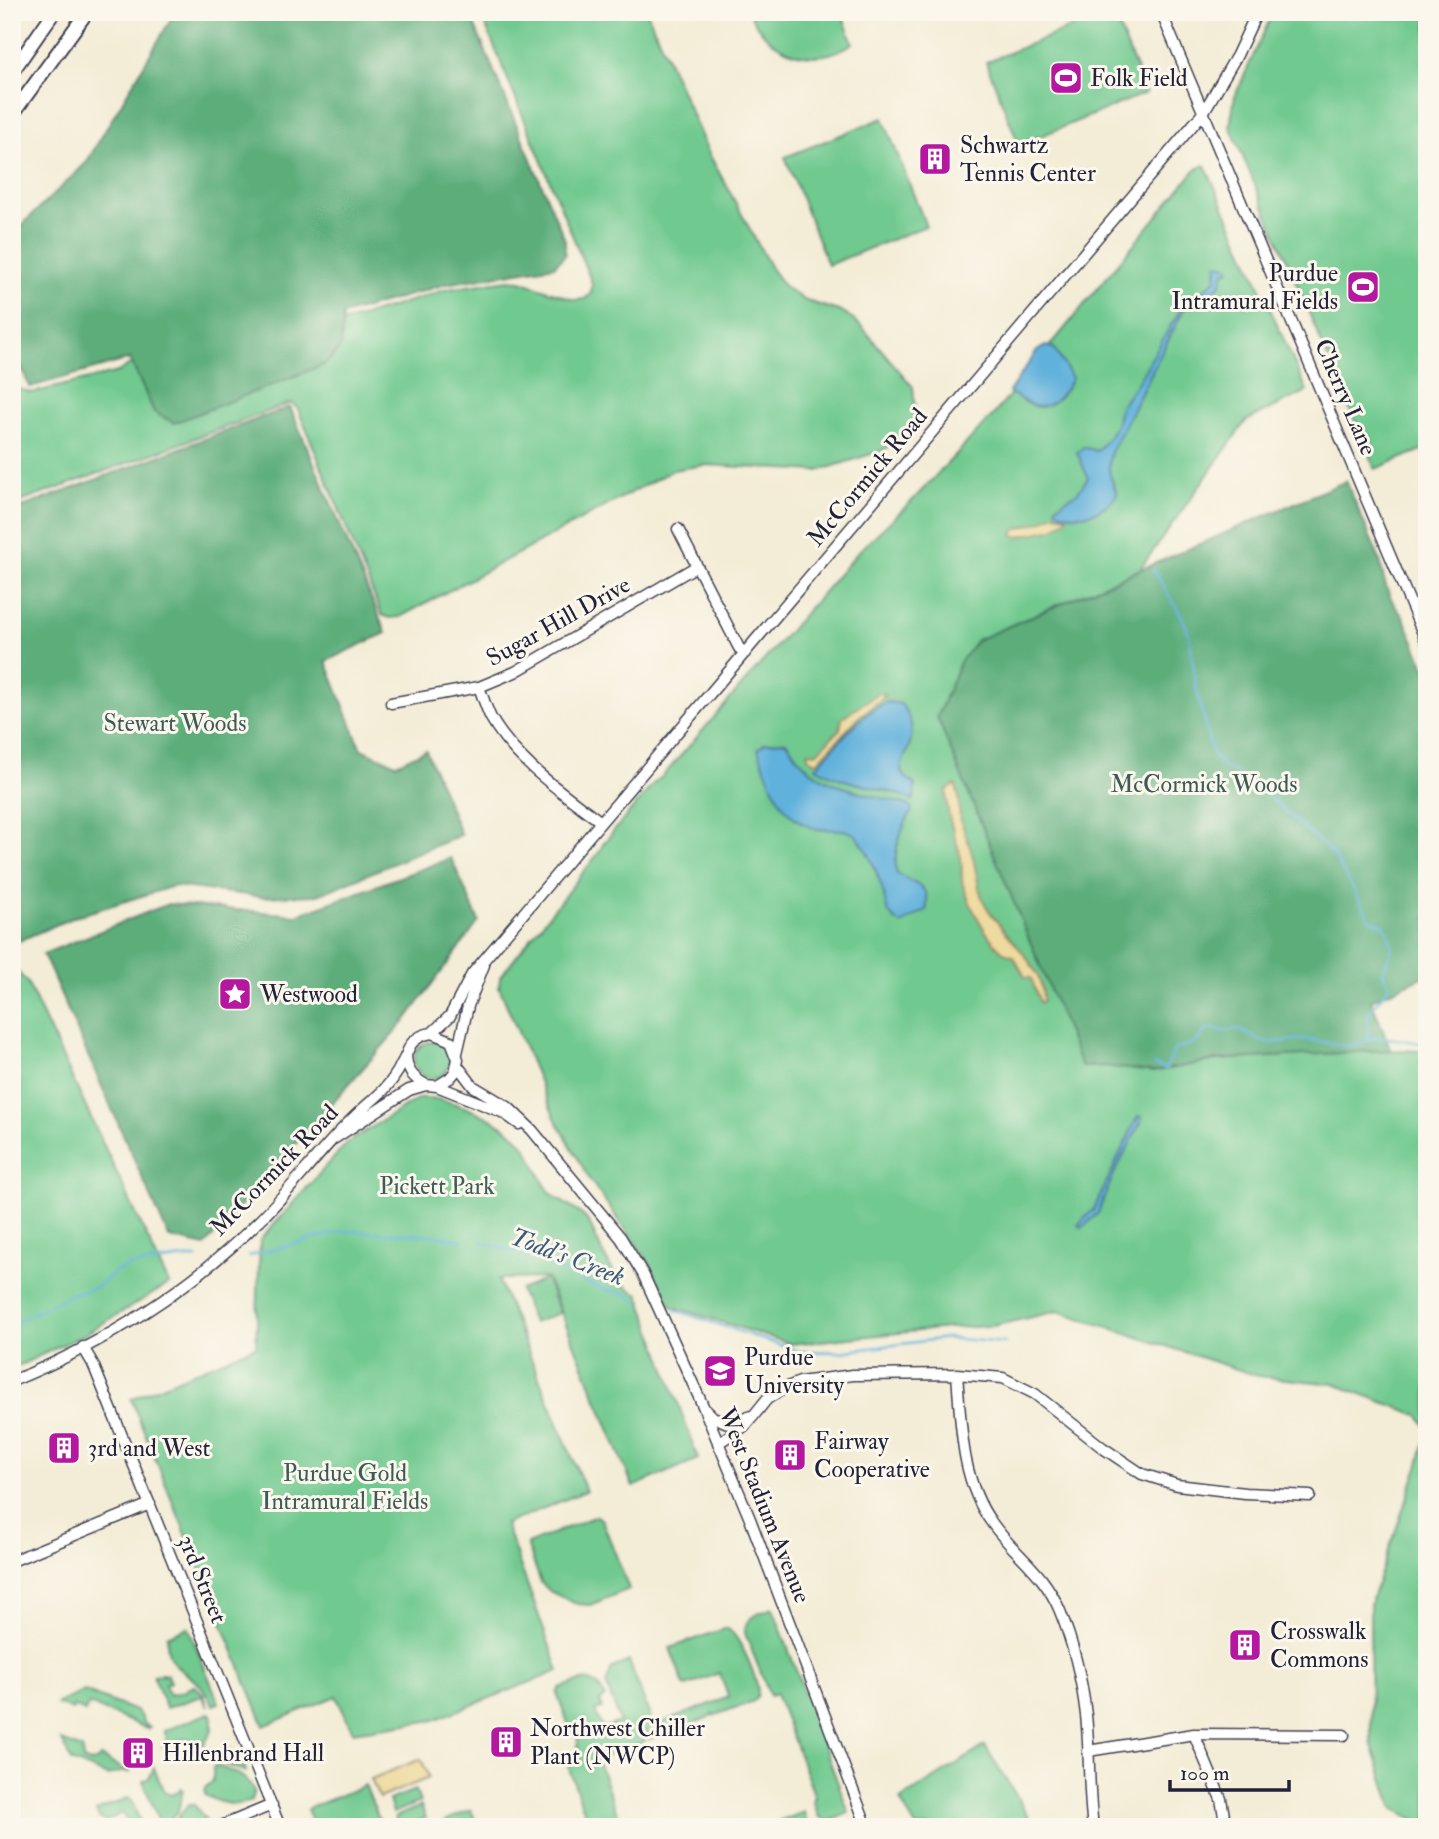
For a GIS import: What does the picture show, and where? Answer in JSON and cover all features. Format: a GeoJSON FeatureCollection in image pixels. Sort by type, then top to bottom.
{"type":"FeatureCollection","features":[{"type":"Feature","properties":{"kind":"main road"},"geometry":{"type":"LineString","coordinates":[[12,72],[54,12]]}},
{"type":"Feature","properties":{"kind":"main road"},"geometry":{"type":"LineString","coordinates":[[12,115],[87,12]]}},
{"type":"Feature","properties":{"kind":"street","name":"Cherry Lane"},"geometry":{"type":"LineString","coordinates":[[1161,12],[1427,643]]}},
{"type":"Feature","properties":{"kind":"street","name":"McCormick Road"},"geometry":{"type":"LineString","coordinates":[[432,1033],[450,1016],[472,974],[1203,113],[1226,76],[1257,12]]}},
{"type":"Feature","properties":{"kind":"street"},"geometry":{"type":"LineString","coordinates":[[678,529],[739,648],[745,653]]}},
{"type":"Feature","properties":{"kind":"street","name":"Sugar Hill Drive"},"geometry":{"type":"LineString","coordinates":[[391,703],[479,687],[515,672],[697,566]]}},
{"type":"Feature","properties":{"kind":"street"},"geometry":{"type":"LineString","coordinates":[[479,687],[490,716],[508,744],[601,822]]}},
{"type":"Feature","properties":{"kind":"street","name":"McCormick Road"},"geometry":{"type":"LineString","coordinates":[[457,1054],[468,1006],[489,955]]}},
{"type":"Feature","properties":{"kind":"street"},"geometry":{"type":"LineString","coordinates":[[335,1138],[409,1090],[432,1085],[450,1078],[457,1065],[457,1054],[451,1041],[432,1033],[413,1042],[406,1056],[408,1070],[413,1077],[432,1085]]}},
{"type":"Feature","properties":{"kind":"street","name":"McCormick Road"},"geometry":{"type":"LineString","coordinates":[[12,1381],[83,1347],[138,1316],[206,1268],[260,1220],[342,1127],[378,1096],[391,1082],[406,1056]]}},
{"type":"Feature","properties":{"kind":"street","name":"West Stadium Avenue"},"geometry":{"type":"LineString","coordinates":[[457,1065],[473,1086],[509,1107],[532,1130],[633,1256],[703,1406],[782,1600],[867,1827]]}},
{"type":"Feature","properties":{"kind":"street","name":"West Stadium Avenue"},"geometry":{"type":"LineString","coordinates":[[432,1085],[502,1112],[545,1148]]}},
{"type":"Feature","properties":{"kind":"street","name":"3rd Street"},"geometry":{"type":"LineString","coordinates":[[83,1347],[93,1364],[280,1827]]}},
{"type":"Feature","properties":{"kind":"street"},"geometry":{"type":"LineString","coordinates":[[957,1374],[963,1437],[972,1481],[984,1511],[1043,1578],[1056,1603],[1079,1678],[1086,1714],[1093,1827]]}},
{"type":"Feature","properties":{"kind":"street"},"geometry":{"type":"LineString","coordinates":[[718,1443],[746,1425],[767,1399],[800,1382],[853,1376],[957,1374],[1003,1378],[1015,1382],[1058,1410],[1142,1474],[1177,1485],[1245,1493],[1310,1496]]}},
{"type":"Feature","properties":{"kind":"street"},"geometry":{"type":"LineString","coordinates":[[703,1406],[722,1423],[737,1423],[752,1416]]}},
{"type":"Feature","properties":{"kind":"street"},"geometry":{"type":"LineString","coordinates":[[12,1561],[150,1504]]}},
{"type":"Feature","properties":{"kind":"street"},"geometry":{"type":"LineString","coordinates":[[1088,1751],[1194,1734],[1344,1735]]}},
{"type":"Feature","properties":{"kind":"street"},"geometry":{"type":"LineString","coordinates":[[1194,1734],[1221,1799],[1226,1827]]}},
{"type":"Feature","properties":{"kind":"street"},"geometry":{"type":"LineString","coordinates":[[219,1827],[272,1805]]}},
{"type":"Feature","properties":{"kind":"green space"},"geometry":{"type":"Polygon","coordinates":[[[187,12],[469,12],[565,240],[565,255],[554,266],[446,284],[343,315],[341,347],[326,364],[174,423],[154,412],[130,359],[30,387],[12,348],[12,240],[25,222],[86,163],[171,19],[187,12]]]}},
{"type":"Feature","properties":{"kind":"green space"},"geometry":{"type":"Polygon","coordinates":[[[480,12],[647,12],[709,154],[771,268],[784,286],[804,300],[845,313],[863,328],[913,387],[916,420],[884,450],[818,471],[705,465],[673,470],[400,617],[389,618],[382,615],[298,409],[291,403],[12,505],[12,387],[32,393],[118,372],[146,353],[338,324],[448,289],[508,280],[520,281],[575,300],[585,299],[591,293],[592,283],[480,12]]]}},
{"type":"Feature","properties":{"kind":"green space"},"geometry":{"type":"Polygon","coordinates":[[[749,12],[841,12],[853,43],[823,55],[794,53],[768,38],[749,12]]]}},
{"type":"Feature","properties":{"kind":"green space","name":"Folk Field"},"geometry":{"type":"Polygon","coordinates":[[[1113,12],[1146,93],[1019,145],[986,62],[1113,12]]]}},
{"type":"Feature","properties":{"kind":"green space","name":"Purdue Intramural Fields"},"geometry":{"type":"Polygon","coordinates":[[[1273,12],[1427,12],[1427,448],[1375,469],[1230,126],[1235,96],[1273,12]]]}},
{"type":"Feature","properties":{"kind":"green space"},"geometry":{"type":"Polygon","coordinates":[[[883,118],[926,226],[828,265],[785,157],[883,118]]]}},
{"type":"Feature","properties":{"kind":"green space"},"geometry":{"type":"Polygon","coordinates":[[[1205,165],[1307,391],[1246,421],[1140,569],[977,640],[1082,1067],[1104,1066],[1153,1072],[1216,1060],[1391,1050],[1427,1051],[1427,1428],[1418,1415],[1334,1384],[1258,1376],[1058,1311],[993,1326],[791,1344],[671,1306],[648,1261],[590,1180],[554,1116],[499,987],[500,977],[654,783],[663,776],[859,551],[911,502],[995,413],[1195,170],[1205,165]]]}},
{"type":"Feature","properties":{"kind":"green space","name":"Stewart Woods"},"geometry":{"type":"Polygon","coordinates":[[[290,407],[386,633],[326,661],[361,749],[396,764],[426,750],[461,835],[318,895],[263,897],[174,886],[74,917],[12,944],[12,511],[290,407]]]}},
{"type":"Feature","properties":{"kind":"green space","name":"McCormick Woods"},"geometry":{"type":"Polygon","coordinates":[[[1346,481],[1380,560],[1391,598],[1403,616],[1427,672],[1427,975],[1371,1000],[1391,1050],[1216,1060],[1153,1072],[1104,1066],[1082,1067],[937,717],[960,662],[977,640],[1346,481]]]}},
{"type":"Feature","properties":{"kind":"green space"},"geometry":{"type":"Polygon","coordinates":[[[451,858],[479,921],[405,1021],[205,1246],[169,1238],[43,954],[168,904],[297,915],[451,858]]]}},
{"type":"Feature","properties":{"kind":"green space"},"geometry":{"type":"Polygon","coordinates":[[[12,966],[27,982],[169,1284],[83,1335],[12,1369],[12,966]]]}},
{"type":"Feature","properties":{"kind":"green space"},"geometry":{"type":"Polygon","coordinates":[[[432,1042],[445,1047],[450,1060],[445,1073],[432,1078],[419,1073],[414,1060],[419,1047],[432,1042]]]}},
{"type":"Feature","properties":{"kind":"green space","name":"Purdue Gold Intramural Fields"},"geometry":{"type":"Polygon","coordinates":[[[419,1098],[431,1098],[460,1106],[504,1127],[524,1145],[550,1192],[588,1221],[614,1273],[621,1282],[639,1294],[698,1459],[633,1487],[547,1278],[498,1279],[586,1491],[505,1524],[559,1671],[434,1720],[353,1732],[336,1696],[264,1726],[131,1399],[256,1346],[260,1240],[348,1142],[419,1098]]]}},
{"type":"Feature","properties":{"kind":"green space"},"geometry":{"type":"Polygon","coordinates":[[[546,1279],[560,1313],[533,1323],[520,1290],[546,1279]]]}},
{"type":"Feature","properties":{"kind":"green space"},"geometry":{"type":"Polygon","coordinates":[[[1427,1432],[1427,1826],[1393,1808],[1371,1742],[1370,1604],[1419,1464],[1427,1432]]]}},
{"type":"Feature","properties":{"kind":"green space"},"geometry":{"type":"Polygon","coordinates":[[[596,1516],[602,1520],[629,1589],[590,1605],[577,1604],[551,1592],[541,1583],[527,1544],[596,1516]]]}},
{"type":"Feature","properties":{"kind":"green space"},"geometry":{"type":"Polygon","coordinates":[[[773,1608],[849,1813],[828,1822],[818,1816],[813,1800],[815,1797],[776,1694],[770,1696],[745,1633],[750,1619],[773,1608]]]}},
{"type":"Feature","properties":{"kind":"green space"},"geometry":{"type":"Polygon","coordinates":[[[188,1627],[219,1703],[214,1705],[201,1686],[176,1665],[169,1653],[167,1636],[188,1627]]]}},
{"type":"Feature","properties":{"kind":"green space"},"geometry":{"type":"Polygon","coordinates":[[[724,1629],[733,1634],[743,1650],[756,1680],[758,1696],[754,1701],[649,1739],[656,1725],[729,1697],[719,1673],[684,1685],[670,1648],[724,1629]]]}},
{"type":"Feature","properties":{"kind":"green space"},"geometry":{"type":"Polygon","coordinates":[[[629,1661],[652,1722],[644,1742],[597,1759],[622,1827],[585,1827],[582,1819],[586,1816],[568,1766],[580,1760],[577,1736],[576,1732],[572,1734],[557,1693],[560,1688],[574,1683],[591,1681],[605,1697],[599,1702],[602,1708],[595,1711],[602,1728],[620,1722],[606,1684],[612,1668],[629,1661]]]}},
{"type":"Feature","properties":{"kind":"green space"},"geometry":{"type":"Polygon","coordinates":[[[167,1674],[170,1682],[165,1685],[169,1695],[186,1691],[194,1685],[203,1693],[208,1707],[202,1696],[166,1708],[153,1675],[167,1674]]]}},
{"type":"Feature","properties":{"kind":"green space"},"geometry":{"type":"Polygon","coordinates":[[[84,1691],[138,1712],[150,1728],[89,1704],[85,1712],[74,1706],[72,1710],[57,1704],[84,1691]]]}},
{"type":"Feature","properties":{"kind":"green space"},"geometry":{"type":"Polygon","coordinates":[[[209,1713],[212,1716],[212,1731],[199,1753],[195,1752],[197,1748],[194,1741],[186,1738],[163,1747],[167,1737],[164,1731],[209,1713]]]}},
{"type":"Feature","properties":{"kind":"green space"},"geometry":{"type":"Polygon","coordinates":[[[62,1741],[82,1749],[83,1760],[90,1763],[100,1757],[131,1773],[124,1771],[108,1776],[71,1761],[62,1741]]]}},
{"type":"Feature","properties":{"kind":"green space"},"geometry":{"type":"Polygon","coordinates":[[[985,1746],[1033,1823],[1031,1827],[916,1827],[900,1800],[985,1746]]]}},
{"type":"Feature","properties":{"kind":"green space"},"geometry":{"type":"Polygon","coordinates":[[[228,1749],[240,1758],[246,1772],[217,1761],[217,1755],[228,1749]]]}},
{"type":"Feature","properties":{"kind":"green space"},"geometry":{"type":"Polygon","coordinates":[[[213,1767],[248,1781],[254,1791],[251,1800],[234,1804],[205,1795],[204,1789],[213,1781],[213,1767]]]}},
{"type":"Feature","properties":{"kind":"green space"},"geometry":{"type":"Polygon","coordinates":[[[154,1768],[164,1792],[171,1795],[179,1792],[180,1788],[183,1790],[178,1811],[165,1826],[161,1826],[143,1781],[149,1778],[154,1768]]]}},
{"type":"Feature","properties":{"kind":"green space"},"geometry":{"type":"Polygon","coordinates":[[[365,1785],[382,1827],[314,1827],[307,1809],[365,1785]]]}},
{"type":"Feature","properties":{"kind":"green space"},"geometry":{"type":"Polygon","coordinates":[[[415,1790],[420,1802],[393,1813],[389,1800],[415,1790]]]}},
{"type":"Feature","properties":{"kind":"green space"},"geometry":{"type":"Polygon","coordinates":[[[131,1799],[142,1827],[130,1827],[122,1813],[106,1821],[99,1818],[96,1811],[131,1799]]]}},
{"type":"Feature","properties":{"kind":"green space"},"geometry":{"type":"Polygon","coordinates":[[[188,1804],[194,1805],[206,1820],[191,1827],[171,1827],[188,1804]]]}},
{"type":"Feature","properties":{"kind":"green space"},"geometry":{"type":"Polygon","coordinates":[[[421,1806],[426,1818],[406,1827],[399,1827],[395,1817],[421,1806]]]}},
{"type":"Feature","properties":{"kind":"green space"},"geometry":{"type":"Polygon","coordinates":[[[471,1810],[476,1822],[465,1827],[447,1827],[444,1821],[471,1810]]]}},
{"type":"Feature","properties":{"kind":"green space"},"geometry":{"type":"Polygon","coordinates":[[[804,1812],[808,1827],[765,1827],[804,1812]]]}},
{"type":"Feature","properties":{"kind":"sand"},"geometry":{"type":"Polygon","coordinates":[[[1054,514],[1067,518],[1054,529],[1017,537],[1013,535],[1016,529],[1040,522],[1054,514]]]}},
{"type":"Feature","properties":{"kind":"sand"},"geometry":{"type":"Polygon","coordinates":[[[882,693],[885,696],[859,717],[818,761],[814,762],[808,757],[808,752],[816,753],[840,729],[842,718],[882,693]]]}},
{"type":"Feature","properties":{"kind":"sand"},"geometry":{"type":"Polygon","coordinates":[[[955,785],[960,817],[972,853],[979,890],[990,912],[1037,973],[1042,987],[1043,1001],[1040,1003],[1031,978],[1025,977],[1013,956],[1005,953],[989,936],[965,890],[961,857],[947,807],[947,790],[955,785]]]}},
{"type":"Feature","properties":{"kind":"sand"},"geometry":{"type":"Polygon","coordinates":[[[421,1759],[429,1778],[379,1798],[371,1779],[421,1759]]]}},
{"type":"Feature","properties":{"kind":"water"},"geometry":{"type":"Polygon","coordinates":[[[1217,264],[1228,266],[1230,270],[1224,272],[1221,284],[1201,301],[1197,296],[1216,279],[1217,264]]]}},
{"type":"Feature","properties":{"kind":"water"},"geometry":{"type":"Polygon","coordinates":[[[1186,300],[1191,300],[1194,304],[1184,309],[1111,452],[1109,471],[1117,495],[1104,507],[1090,514],[1074,515],[1057,511],[1056,506],[1078,492],[1088,478],[1077,452],[1084,447],[1097,451],[1110,436],[1117,423],[1120,407],[1186,300]]]}},
{"type":"Feature","properties":{"kind":"water"},"geometry":{"type":"Polygon","coordinates":[[[1045,346],[1054,348],[1072,378],[1066,389],[1052,403],[1040,407],[1009,392],[1037,351],[1045,346]]]}},
{"type":"Feature","properties":{"kind":"water"},"geometry":{"type":"Polygon","coordinates":[[[888,702],[901,704],[912,727],[909,747],[901,768],[903,774],[915,785],[914,800],[839,778],[816,767],[859,721],[888,702]]]}},
{"type":"Feature","properties":{"kind":"water"},"geometry":{"type":"Polygon","coordinates":[[[765,743],[788,743],[811,771],[826,780],[910,806],[912,811],[898,841],[897,874],[916,883],[924,891],[927,896],[926,910],[901,924],[895,920],[888,910],[873,865],[858,838],[845,830],[817,829],[805,825],[785,808],[772,786],[758,749],[765,743]]]}},
{"type":"Feature","properties":{"kind":"water"},"geometry":{"type":"Polygon","coordinates":[[[1138,1116],[1142,1117],[1141,1122],[1113,1176],[1098,1213],[1082,1228],[1078,1225],[1094,1209],[1138,1116]]]}},
{"type":"Feature","properties":{"kind":"waterway"},"geometry":{"type":"LineString","coordinates":[[1153,569],[1182,617],[1189,634],[1196,688],[1213,756],[1224,767],[1252,781],[1333,854],[1370,919],[1384,925],[1387,931],[1391,949],[1383,969],[1388,988],[1368,1013],[1368,1041]]}},
{"type":"Feature","properties":{"kind":"waterway"},"geometry":{"type":"LineString","coordinates":[[1154,1065],[1166,1069],[1175,1049],[1197,1042],[1205,1031],[1211,1028],[1223,1031],[1237,1029],[1267,1043],[1305,1039],[1347,1046],[1377,1038],[1389,1038],[1427,1044]]}},
{"type":"Feature","properties":{"kind":"waterway","name":"Todd's Creek"},"geometry":{"type":"LineString","coordinates":[[249,1256],[343,1231],[431,1235],[462,1240]]}},
{"type":"Feature","properties":{"kind":"waterway","name":"Todd's Creek"},"geometry":{"type":"LineString","coordinates":[[482,1242],[537,1259],[572,1273],[582,1281],[624,1293],[640,1303]]}},
{"type":"Feature","properties":{"kind":"waterway","name":"Todd's Creek"},"geometry":{"type":"LineString","coordinates":[[12,1324],[69,1295],[97,1287],[115,1272],[130,1266],[197,1258]]}},
{"type":"Feature","properties":{"kind":"waterway","name":"Todd's Creek"},"geometry":{"type":"LineString","coordinates":[[675,1310],[798,1351],[840,1352],[947,1338],[1005,1343]]}},
{"type":"Feature","properties":{"kind":"place","name":"Folk Field"},"geometry":{"type":"Point","coordinates":[1066,78]}},
{"type":"Feature","properties":{"kind":"place","name":"Schwartz Tennis Center"},"geometry":{"type":"Point","coordinates":[935,159]}},
{"type":"Feature","properties":{"kind":"place","name":"Purdue Intramural Fields"},"geometry":{"type":"Point","coordinates":[1363,287]}},
{"type":"Feature","properties":{"kind":"place","name":"Westwood"},"geometry":{"type":"Point","coordinates":[235,994]}},
{"type":"Feature","properties":{"kind":"place","name":"Purdue University"},"geometry":{"type":"Point","coordinates":[720,1371]}},
{"type":"Feature","properties":{"kind":"place","name":"3rd and West"},"geometry":{"type":"Point","coordinates":[64,1448]}},
{"type":"Feature","properties":{"kind":"place","name":"Fairway Cooperative"},"geometry":{"type":"Point","coordinates":[790,1455]}},
{"type":"Feature","properties":{"kind":"place","name":"Crosswalk Commons"},"geometry":{"type":"Point","coordinates":[1245,1645]}},
{"type":"Feature","properties":{"kind":"place","name":"Northwest Chiller Plant (NWCP)"},"geometry":{"type":"Point","coordinates":[506,1742]}},
{"type":"Feature","properties":{"kind":"place","name":"Hillenbrand Hall"},"geometry":{"type":"Point","coordinates":[138,1753]}},
{"type":"Feature","properties":{"kind":"park label","name":"Pickett Park"},"geometry":{"type":"Point","coordinates":[437,1186]}}]}
